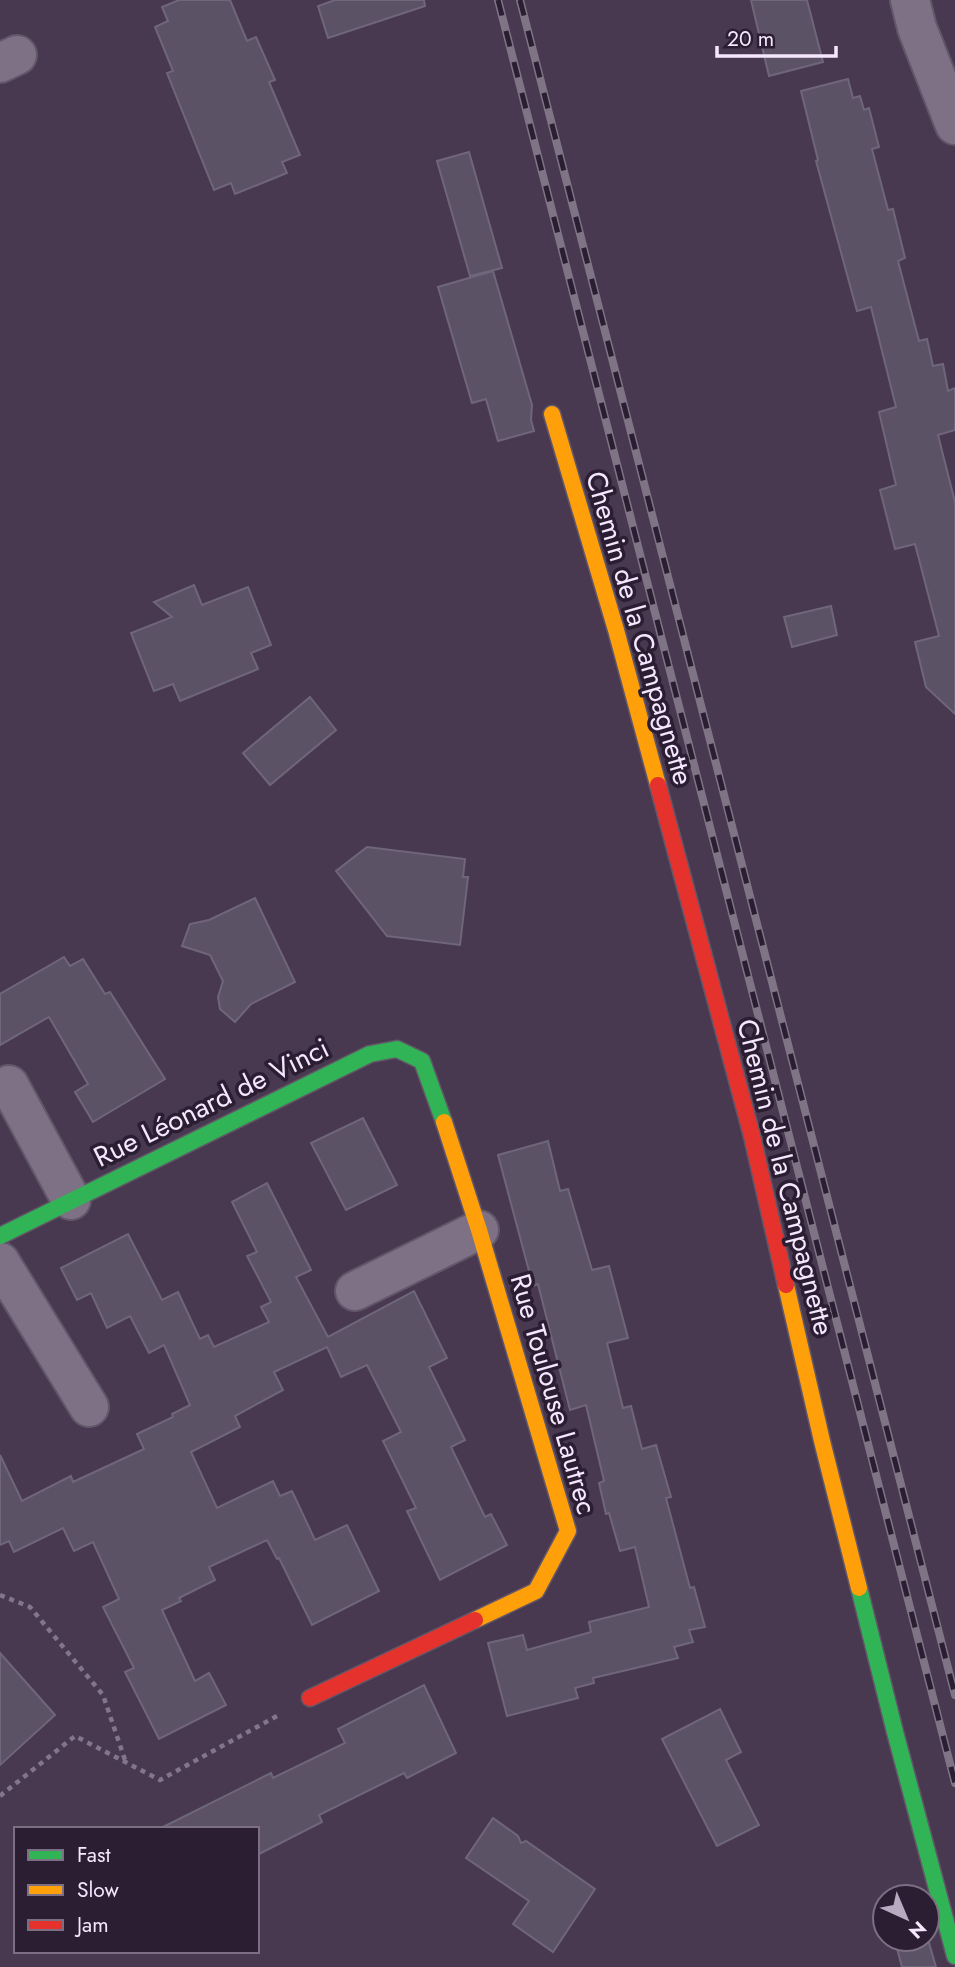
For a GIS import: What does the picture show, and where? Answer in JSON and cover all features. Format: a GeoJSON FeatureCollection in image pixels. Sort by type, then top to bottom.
{"type":"FeatureCollection","features":[{"type":"Feature","properties":{"kind":"street"},"geometry":{"type":"LineString","coordinates":[[909,0],[917,28],[955,125]]}},
{"type":"Feature","properties":{"kind":"street","name":"Chemin de la Campagnette"},"geometry":{"type":"LineString","coordinates":[[552,414],[616,630],[752,1136],[829,1467],[895,1732],[955,1956]]}},
{"type":"Feature","properties":{"kind":"street","name":"Rue Léonard de Vinci"},"geometry":{"type":"LineString","coordinates":[[0,1236],[370,1054],[397,1049],[422,1061],[433,1088]]}},
{"type":"Feature","properties":{"kind":"street"},"geometry":{"type":"LineString","coordinates":[[9,1086],[71,1200]]}},
{"type":"Feature","properties":{"kind":"street","name":"Rue Toulouse Lautrec"},"geometry":{"type":"LineString","coordinates":[[310,1698],[536,1591],[568,1531],[479,1230],[433,1088]]}},
{"type":"Feature","properties":{"kind":"street"},"geometry":{"type":"LineString","coordinates":[[355,1290],[479,1230]]}},
{"type":"Feature","properties":{"kind":"street"},"geometry":{"type":"LineString","coordinates":[[0,1262],[89,1407]]}},
{"type":"Feature","properties":{"kind":"path"},"geometry":{"type":"LineString","coordinates":[[0,1595],[30,1607],[103,1695],[125,1761]]}},
{"type":"Feature","properties":{"kind":"path"},"geometry":{"type":"LineString","coordinates":[[0,1797],[75,1737],[160,1780],[310,1698]]}},
{"type":"Feature","properties":{"kind":"building"},"geometry":{"type":"Polygon","coordinates":[[[179,0],[230,0],[247,41],[256,37],[275,80],[269,82],[300,155],[282,162],[287,173],[235,194],[231,183],[214,190],[167,73],[173,71],[155,27],[168,21],[162,7],[179,0]]]}},
{"type":"Feature","properties":{"kind":"building"},"geometry":{"type":"Polygon","coordinates":[[[335,0],[424,0],[425,6],[328,38],[318,6],[335,0]]]}},
{"type":"Feature","properties":{"kind":"building"},"geometry":{"type":"Polygon","coordinates":[[[751,0],[807,0],[823,62],[769,76],[751,0]]]}},
{"type":"Feature","properties":{"kind":"building"},"geometry":{"type":"Polygon","coordinates":[[[848,79],[853,98],[860,96],[864,110],[869,108],[879,147],[872,149],[888,210],[893,209],[905,258],[898,261],[919,341],[927,339],[933,366],[943,364],[948,391],[955,388],[955,430],[938,435],[955,502],[955,714],[926,687],[915,642],[939,636],[915,544],[895,549],[880,490],[896,485],[879,412],[896,407],[871,307],[857,311],[816,161],[818,160],[801,91],[848,79]]]}},
{"type":"Feature","properties":{"kind":"building"},"geometry":{"type":"Polygon","coordinates":[[[469,152],[502,268],[470,276],[437,161],[469,152]]]}},
{"type":"Feature","properties":{"kind":"building"},"geometry":{"type":"Polygon","coordinates":[[[493,271],[532,405],[531,420],[534,431],[498,441],[486,399],[472,403],[438,287],[493,271]]]}},
{"type":"Feature","properties":{"kind":"building"},"geometry":{"type":"Polygon","coordinates":[[[194,585],[202,605],[248,587],[271,645],[251,653],[258,669],[180,701],[173,684],[154,691],[131,633],[172,617],[154,602],[194,585]]]}},
{"type":"Feature","properties":{"kind":"building"},"geometry":{"type":"Polygon","coordinates":[[[831,606],[837,635],[792,647],[784,617],[831,606]]]}},
{"type":"Feature","properties":{"kind":"building"},"geometry":{"type":"Polygon","coordinates":[[[310,697],[336,730],[270,785],[243,753],[310,697]]]}},
{"type":"Feature","properties":{"kind":"building"},"geometry":{"type":"Polygon","coordinates":[[[367,847],[465,859],[463,877],[468,877],[460,945],[387,936],[336,871],[367,847]]]}},
{"type":"Feature","properties":{"kind":"building"},"geometry":{"type":"Polygon","coordinates":[[[255,898],[295,982],[251,1004],[235,1022],[220,1009],[218,997],[223,981],[210,955],[182,946],[190,924],[209,920],[255,898]]]}},
{"type":"Feature","properties":{"kind":"building"},"geometry":{"type":"Polygon","coordinates":[[[64,957],[70,966],[83,959],[105,994],[110,992],[165,1079],[93,1122],[75,1092],[88,1084],[49,1017],[0,1045],[0,994],[64,957]]]}},
{"type":"Feature","properties":{"kind":"building"},"geometry":{"type":"Polygon","coordinates":[[[363,1118],[397,1185],[346,1210],[311,1143],[363,1118]]]}},
{"type":"Feature","properties":{"kind":"building"},"geometry":{"type":"Polygon","coordinates":[[[548,1141],[560,1191],[568,1189],[592,1270],[609,1266],[628,1338],[607,1343],[623,1408],[631,1406],[642,1449],[656,1445],[671,1497],[666,1498],[690,1588],[694,1587],[705,1627],[689,1630],[693,1642],[674,1647],[678,1658],[593,1678],[594,1683],[575,1688],[578,1698],[507,1716],[488,1643],[523,1635],[527,1650],[591,1632],[589,1622],[649,1607],[635,1547],[620,1551],[609,1513],[606,1514],[599,1483],[604,1481],[586,1405],[570,1410],[538,1284],[533,1286],[498,1155],[548,1141]]]}},
{"type":"Feature","properties":{"kind":"building"},"geometry":{"type":"Polygon","coordinates":[[[267,1183],[311,1270],[296,1277],[328,1337],[414,1291],[447,1358],[429,1367],[465,1440],[451,1447],[485,1517],[491,1514],[507,1545],[440,1580],[407,1511],[416,1508],[383,1441],[401,1432],[367,1365],[341,1377],[327,1347],[274,1372],[283,1390],[235,1416],[240,1427],[191,1452],[217,1508],[273,1481],[280,1496],[292,1491],[315,1540],[347,1525],[379,1591],[312,1625],[279,1558],[277,1559],[267,1540],[209,1567],[215,1580],[162,1610],[195,1681],[209,1673],[226,1705],[159,1739],[125,1672],[134,1668],[103,1607],[119,1599],[93,1542],[74,1551],[63,1528],[14,1552],[9,1541],[0,1545],[0,1455],[22,1501],[71,1476],[73,1482],[144,1449],[137,1434],[173,1417],[172,1414],[190,1405],[164,1345],[149,1353],[130,1316],[107,1328],[91,1293],[77,1300],[61,1268],[128,1234],[162,1300],[178,1292],[200,1339],[208,1335],[214,1347],[269,1322],[261,1307],[271,1302],[247,1256],[257,1252],[232,1202],[267,1183]]]}},
{"type":"Feature","properties":{"kind":"building"},"geometry":{"type":"Polygon","coordinates":[[[0,1653],[55,1715],[0,1765],[0,1653]]]}},
{"type":"Feature","properties":{"kind":"building"},"geometry":{"type":"Polygon","coordinates":[[[424,1685],[456,1753],[407,1778],[404,1773],[319,1815],[322,1822],[259,1854],[259,1827],[163,1827],[271,1773],[273,1778],[345,1743],[338,1729],[424,1685]]]}},
{"type":"Feature","properties":{"kind":"building"},"geometry":{"type":"Polygon","coordinates":[[[720,1709],[741,1752],[726,1760],[759,1825],[717,1846],[662,1739],[720,1709]]]}},
{"type":"Feature","properties":{"kind":"building"},"geometry":{"type":"Polygon","coordinates":[[[493,1818],[518,1836],[521,1843],[526,1841],[595,1889],[553,1952],[513,1924],[529,1901],[466,1858],[493,1818]]]}},
{"type":"Feature","properties":{"kind":"building"},"geometry":{"type":"Polygon","coordinates":[[[898,1953],[932,1953],[936,1967],[902,1967],[898,1953]]]}},
{"type":"Feature","properties":{"kind":"railway"},"geometry":{"type":"LineString","coordinates":[[498,0],[955,1783]]}},
{"type":"Feature","properties":{"kind":"railway"},"geometry":{"type":"LineString","coordinates":[[520,0],[955,1695]]}},
{"type":"Feature","properties":{"kind":"traffic: fast"},"geometry":{"type":"LineString","coordinates":[[0,1236],[370,1054],[397,1049],[422,1061],[444,1122]]}},
{"type":"Feature","properties":{"kind":"traffic: fast"},"geometry":{"type":"LineString","coordinates":[[859,1588],[955,1956]]}},
{"type":"Feature","properties":{"kind":"traffic: slow"},"geometry":{"type":"LineString","coordinates":[[552,414],[616,630],[658,785]]}},
{"type":"Feature","properties":{"kind":"traffic: slow"},"geometry":{"type":"LineString","coordinates":[[444,1122],[479,1230],[568,1531],[536,1591],[475,1620]]}},
{"type":"Feature","properties":{"kind":"traffic: slow"},"geometry":{"type":"LineString","coordinates":[[786,1285],[859,1588]]}},
{"type":"Feature","properties":{"kind":"traffic: jam"},"geometry":{"type":"LineString","coordinates":[[658,785],[752,1136],[786,1285]]}},
{"type":"Feature","properties":{"kind":"traffic: jam"},"geometry":{"type":"LineString","coordinates":[[310,1698],[475,1620]]}}]}
